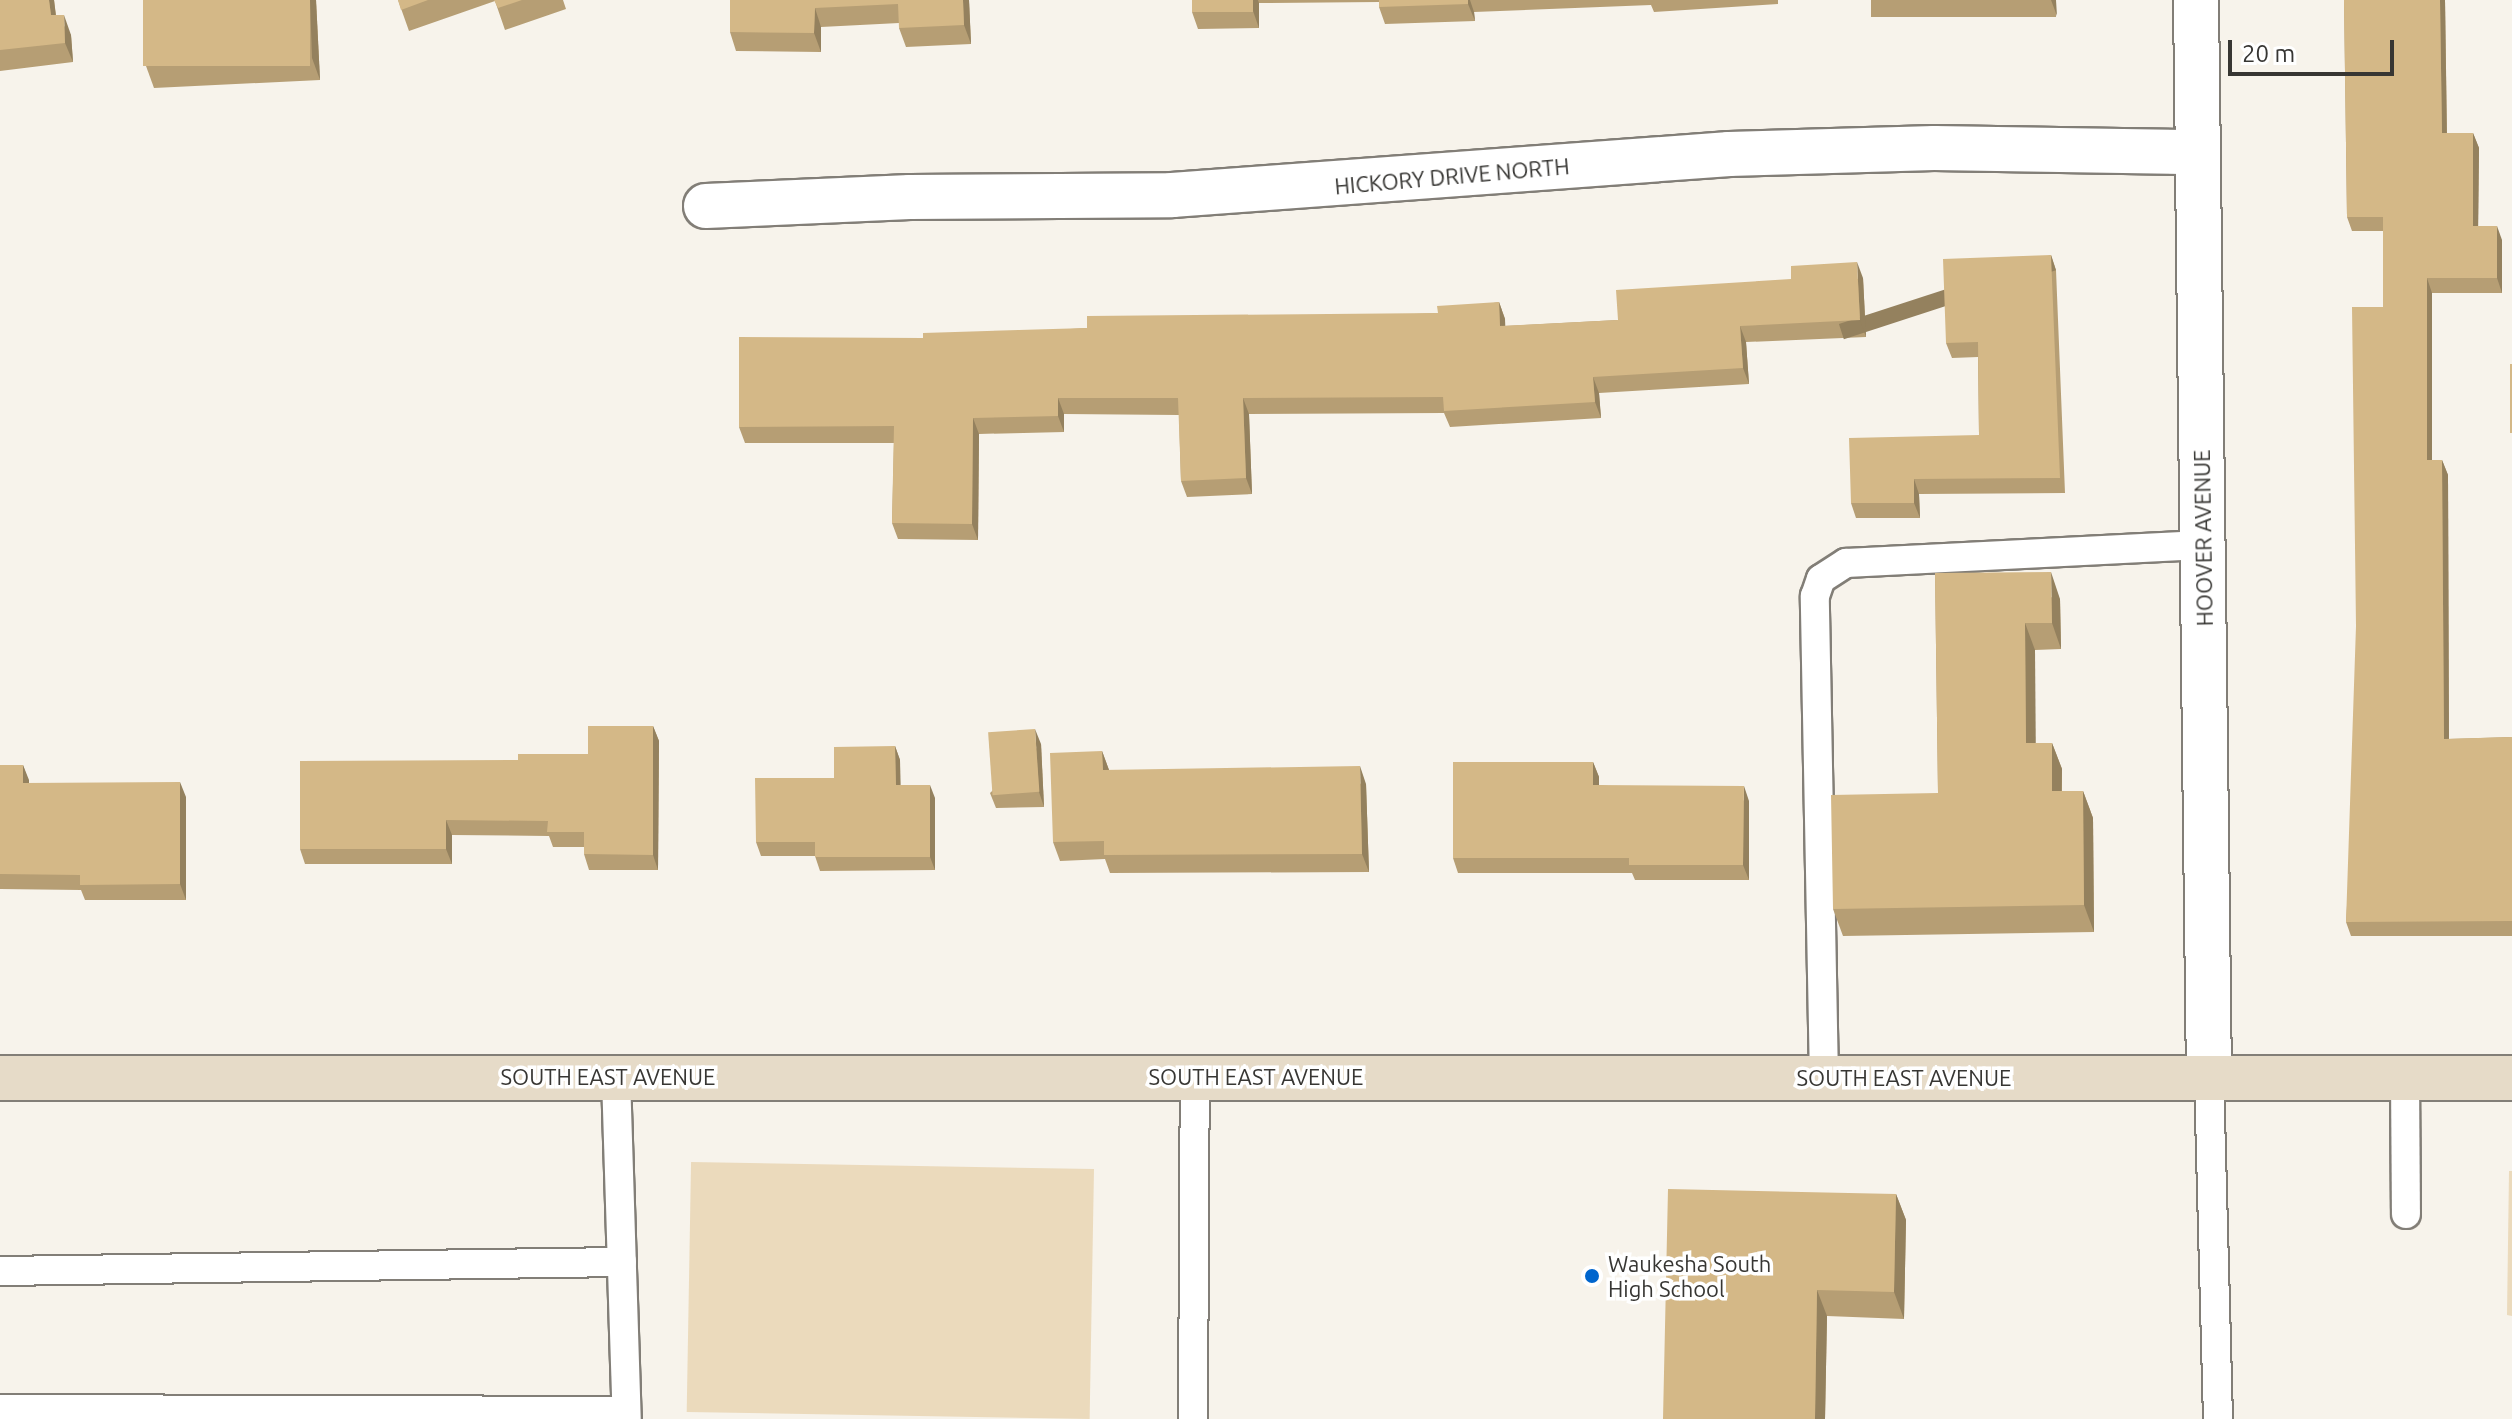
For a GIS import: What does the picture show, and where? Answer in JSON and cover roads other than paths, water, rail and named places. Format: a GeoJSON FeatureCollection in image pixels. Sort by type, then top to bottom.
{"type":"FeatureCollection","features":[{"type":"Feature","properties":{"kind":"main road","name":"SOUTH EAST AVENUE"},"geometry":{"type":"LineString","coordinates":[[0,1078],[2512,1078]]}},
{"type":"Feature","properties":{"kind":"street","name":"HOOVER AVENUE"},"geometry":{"type":"LineString","coordinates":[[2196,0],[2209,1076]]}},
{"type":"Feature","properties":{"kind":"street","name":"HICKORY DRIVE NORTH"},"geometry":{"type":"LineString","coordinates":[[706,206],[910,197],[1172,195],[1729,154],[1934,148],[2198,152]]}},
{"type":"Feature","properties":{"kind":"lane"},"geometry":{"type":"LineString","coordinates":[[1824,1079],[1815,596],[1821,579],[1846,563],[2202,545]]}},
{"type":"Feature","properties":{"kind":"lane"},"geometry":{"type":"LineString","coordinates":[[1193,1419],[1195,1076]]}},
{"type":"Feature","properties":{"kind":"lane"},"geometry":{"type":"LineString","coordinates":[[2209,1076],[2218,1419]]}},
{"type":"Feature","properties":{"kind":"lane"},"geometry":{"type":"LineString","coordinates":[[0,1409],[626,1415],[616,1077]]}},
{"type":"Feature","properties":{"kind":"lane"},"geometry":{"type":"LineString","coordinates":[[2405,1078],[2406,1214]]}},
{"type":"Feature","properties":{"kind":"lane"},"geometry":{"type":"LineString","coordinates":[[0,1271],[622,1262]]}},
{"type":"Feature","properties":{"kind":"place","name":"Waukesha South High School"},"geometry":{"type":"Point","coordinates":[1592,1276]}}]}
